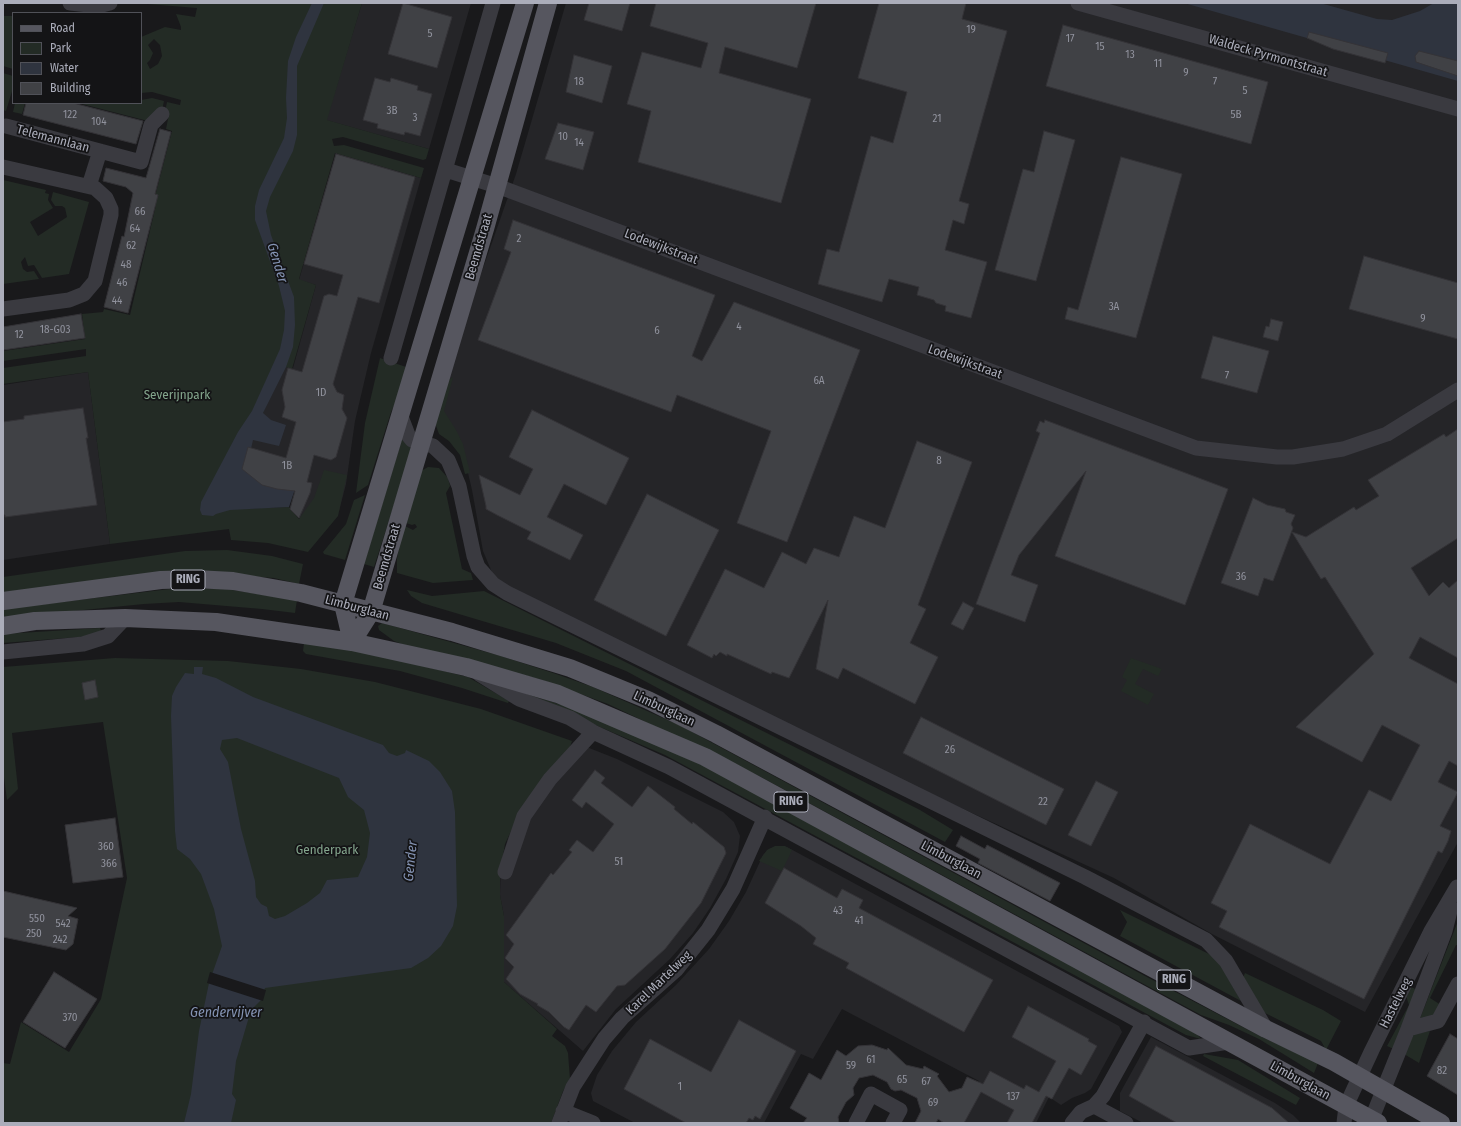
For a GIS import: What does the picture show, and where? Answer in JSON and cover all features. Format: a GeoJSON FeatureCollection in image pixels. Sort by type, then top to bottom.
{"type":"FeatureCollection","features":[{"type":"Feature","properties":{"kind":"main road","name":"Beemdstraat"},"geometry":{"type":"LineString","coordinates":[[343,604],[525,3]]}},
{"type":"Feature","properties":{"kind":"main road","name":"Beemdstraat"},"geometry":{"type":"LineString","coordinates":[[352,642],[371,612],[420,442],[449,351],[497,186],[548,3]]}},
{"type":"Feature","properties":{"kind":"main road","name":"Limburglaan"},"geometry":{"type":"LineString","coordinates":[[3,601],[161,580],[195,579],[233,581],[273,587],[452,632],[570,668],[648,700],[750,752],[1266,1029],[1360,1076],[1384,1090]]}},
{"type":"Feature","properties":{"kind":"main road"},"geometry":{"type":"LineString","coordinates":[[343,604],[352,642]]}},
{"type":"Feature","properties":{"kind":"main road","name":"Limburglaan"},"geometry":{"type":"LineString","coordinates":[[3,626],[35,621],[125,618],[216,622],[352,642],[466,666],[558,694],[634,725],[705,757],[1229,1042],[1345,1115],[1373,1122]]}},
{"type":"Feature","properties":{"kind":"main road","name":"RING"},"geometry":{"type":"LineString","coordinates":[[1384,1090],[1442,1123]]}},
{"type":"Feature","properties":{"kind":"street"},"geometry":{"type":"LineString","coordinates":[[70,3],[98,6],[106,6],[110,3]]}},
{"type":"Feature","properties":{"kind":"street"},"geometry":{"type":"LineString","coordinates":[[391,358],[493,3]]}},
{"type":"Feature","properties":{"kind":"street","name":"Waldeck Pyrmontstraat"},"geometry":{"type":"LineString","coordinates":[[1078,3],[1458,109]]}},
{"type":"Feature","properties":{"kind":"street","name":"Telemannlaan"},"geometry":{"type":"LineString","coordinates":[[6,126],[140,162],[151,125],[162,114]]}},
{"type":"Feature","properties":{"kind":"street","name":"Telemannlaan"},"geometry":{"type":"LineString","coordinates":[[89,186],[100,151]]}},
{"type":"Feature","properties":{"kind":"street"},"geometry":{"type":"LineString","coordinates":[[3,167],[89,186],[102,194],[111,209],[111,215],[97,274],[91,287],[84,294],[70,300],[3,309]]}},
{"type":"Feature","properties":{"kind":"street"},"geometry":{"type":"LineString","coordinates":[[446,170],[473,178]]}},
{"type":"Feature","properties":{"kind":"street","name":"Lodewijkstraat"},"geometry":{"type":"LineString","coordinates":[[473,178],[1196,448],[1277,457],[1294,457],[1343,449],[1387,434],[1458,390]]}},
{"type":"Feature","properties":{"kind":"street"},"geometry":{"type":"LineString","coordinates":[[400,414],[408,435],[412,440],[433,446],[448,460],[459,486],[470,543],[478,566],[484,576],[500,589],[1085,877],[1206,940],[1226,961],[1266,1029]]}},
{"type":"Feature","properties":{"kind":"street"},"geometry":{"type":"LineString","coordinates":[[3,652],[83,644],[108,636],[125,618]]}},
{"type":"Feature","properties":{"kind":"street","name":"Limburglaan"},"geometry":{"type":"LineString","coordinates":[[466,666],[519,699],[570,718],[593,732],[669,767],[765,817],[1144,1022],[1189,1048],[1229,1042]]}},
{"type":"Feature","properties":{"kind":"street"},"geometry":{"type":"LineString","coordinates":[[505,872],[524,816],[550,779],[593,732]]}},
{"type":"Feature","properties":{"kind":"street","name":"Karel Martelweg"},"geometry":{"type":"LineString","coordinates":[[561,1117],[573,1087],[604,1039],[622,1018],[676,970],[708,930],[733,889],[765,817]]}},
{"type":"Feature","properties":{"kind":"street","name":"Hastelweg"},"geometry":{"type":"LineString","coordinates":[[1373,1122],[1445,931],[1458,886]]}},
{"type":"Feature","properties":{"kind":"street","name":"Hastelweg"},"geometry":{"type":"LineString","coordinates":[[1345,1115],[1360,1076],[1431,931],[1458,886]]}},
{"type":"Feature","properties":{"kind":"street","name":"Hastelweg"},"geometry":{"type":"LineString","coordinates":[[1408,1029],[1438,1022],[1458,984]]}},
{"type":"Feature","properties":{"kind":"street"},"geometry":{"type":"LineString","coordinates":[[1072,1123],[1081,1112],[1094,1106],[1103,1096],[1144,1022]]}},
{"type":"Feature","properties":{"kind":"street"},"geometry":{"type":"LineString","coordinates":[[856,1123],[871,1094],[900,1110],[893,1123]]}},
{"type":"Feature","properties":{"kind":"street"},"geometry":{"type":"LineString","coordinates":[[1094,1106],[1126,1123]]}},
{"type":"Feature","properties":{"kind":"street"},"geometry":{"type":"LineString","coordinates":[[561,1117],[592,1123]]}},
{"type":"Feature","properties":{"kind":"shaded area"},"geometry":{"type":"Polygon","coordinates":[[[362,3],[471,3],[429,149],[326,120],[362,3]]]}},
{"type":"Feature","properties":{"kind":"shaded area"},"geometry":{"type":"Polygon","coordinates":[[[566,3],[1458,3],[1458,842],[1365,1012],[1212,934],[1114,878],[518,605],[499,589],[483,551],[472,490],[460,439],[443,414],[454,351],[516,174],[566,3]]]}},
{"type":"Feature","properties":{"kind":"shaded area"},"geometry":{"type":"Polygon","coordinates":[[[336,153],[421,178],[371,353],[355,421],[346,484],[339,511],[300,519],[291,509],[296,490],[248,447],[283,366],[293,368],[316,285],[299,280],[336,153]]]}},
{"type":"Feature","properties":{"kind":"shaded area"},"geometry":{"type":"Polygon","coordinates":[[[88,372],[110,544],[3,560],[3,385],[88,372]]]}},
{"type":"Feature","properties":{"kind":"shaded area"},"geometry":{"type":"Polygon","coordinates":[[[574,742],[617,759],[723,812],[734,822],[740,836],[738,852],[726,879],[710,908],[693,933],[670,959],[616,1009],[583,1051],[504,982],[504,916],[500,895],[501,861],[511,828],[574,742]]]}},
{"type":"Feature","properties":{"kind":"shaded area"},"geometry":{"type":"Polygon","coordinates":[[[778,846],[787,847],[1119,1026],[1122,1032],[1091,1089],[1061,1105],[1049,1097],[1036,1123],[957,1123],[979,1081],[842,1009],[813,1059],[801,1054],[764,1123],[635,1123],[593,1101],[591,1093],[597,1075],[612,1051],[636,1022],[676,985],[709,949],[729,921],[746,892],[763,855],[769,849],[778,846]]]}},
{"type":"Feature","properties":{"kind":"shaded area"},"geometry":{"type":"Polygon","coordinates":[[[1151,1037],[1275,1103],[1293,1115],[1301,1123],[1143,1123],[1120,1111],[1120,1093],[1151,1037]]]}},
{"type":"Feature","properties":{"kind":"green space","name":"Severijnpark"},"geometry":{"type":"Polygon","coordinates":[[[135,3],[362,3],[327,120],[429,149],[426,159],[423,160],[343,137],[332,139],[334,146],[344,145],[424,168],[421,178],[335,153],[299,279],[316,285],[292,369],[283,366],[248,447],[234,509],[289,507],[299,519],[314,498],[324,470],[347,475],[338,516],[308,552],[268,543],[231,540],[229,529],[110,544],[88,372],[3,384],[3,368],[86,356],[86,349],[3,361],[3,351],[85,339],[82,314],[103,312],[104,309],[130,315],[156,205],[153,204],[172,131],[166,129],[169,114],[165,112],[167,102],[180,105],[181,100],[152,92],[142,93],[142,37],[165,27],[181,30],[176,14],[195,17],[197,8],[135,3]],[[154,39],[148,45],[153,53],[147,63],[150,69],[158,64],[162,56],[160,45],[154,39]]]}},
{"type":"Feature","properties":{"kind":"green space"},"geometry":{"type":"Polygon","coordinates":[[[3,16],[12,16],[12,69],[3,66],[3,16]]]}},
{"type":"Feature","properties":{"kind":"green space"},"geometry":{"type":"Polygon","coordinates":[[[3,73],[12,76],[12,91],[6,111],[3,110],[3,73]]]}},
{"type":"Feature","properties":{"kind":"green space"},"geometry":{"type":"Polygon","coordinates":[[[152,98],[164,101],[162,111],[148,121],[82,104],[142,104],[142,100],[152,98]]]}},
{"type":"Feature","properties":{"kind":"green space"},"geometry":{"type":"Polygon","coordinates":[[[15,104],[25,104],[22,114],[13,112],[15,104]]]}},
{"type":"Feature","properties":{"kind":"green space"},"geometry":{"type":"Polygon","coordinates":[[[3,180],[46,190],[45,193],[49,194],[48,200],[53,208],[30,222],[38,236],[67,217],[65,208],[62,206],[55,206],[51,200],[53,192],[89,202],[69,274],[42,278],[34,265],[28,266],[25,257],[21,262],[23,269],[27,272],[34,271],[39,279],[3,284],[3,180]]]}},
{"type":"Feature","properties":{"kind":"green space"},"geometry":{"type":"Polygon","coordinates":[[[380,358],[406,367],[403,386],[391,412],[368,485],[356,493],[365,423],[380,358]]]}},
{"type":"Feature","properties":{"kind":"green space"},"geometry":{"type":"Polygon","coordinates":[[[453,377],[444,411],[463,444],[470,473],[465,474],[460,455],[449,441],[439,434],[435,423],[447,381],[453,377]]]}},
{"type":"Feature","properties":{"kind":"green space"},"geometry":{"type":"Polygon","coordinates":[[[402,439],[412,449],[374,567],[364,564],[402,439]]]}},
{"type":"Feature","properties":{"kind":"green space"},"geometry":{"type":"Polygon","coordinates":[[[428,467],[439,468],[448,478],[450,486],[446,493],[462,569],[471,573],[473,580],[433,583],[397,573],[397,559],[403,525],[413,530],[417,527],[415,524],[412,525],[403,522],[421,471],[428,467]]]}},
{"type":"Feature","properties":{"kind":"green space"},"geometry":{"type":"Polygon","coordinates":[[[365,495],[345,560],[324,554],[323,552],[346,524],[354,500],[365,495]]]}},
{"type":"Feature","properties":{"kind":"green space"},"geometry":{"type":"Polygon","coordinates":[[[227,550],[272,556],[303,564],[299,584],[274,578],[192,572],[3,593],[3,577],[185,551],[227,550]]]}},
{"type":"Feature","properties":{"kind":"green space"},"geometry":{"type":"Polygon","coordinates":[[[178,588],[226,589],[297,600],[295,613],[179,602],[3,618],[3,609],[178,588]]]}},
{"type":"Feature","properties":{"kind":"green space"},"geometry":{"type":"Polygon","coordinates":[[[407,590],[432,596],[484,591],[920,810],[953,830],[945,842],[626,671],[556,643],[422,603],[411,596],[407,590]]]}},
{"type":"Feature","properties":{"kind":"green space"},"geometry":{"type":"Polygon","coordinates":[[[382,623],[501,656],[556,674],[593,687],[681,726],[1145,976],[1256,1034],[1318,1063],[1314,1073],[1259,1039],[1229,1025],[1201,1015],[761,777],[608,704],[539,679],[407,646],[394,641],[379,630],[378,626],[382,623]]]}},
{"type":"Feature","properties":{"kind":"green space"},"geometry":{"type":"Polygon","coordinates":[[[100,628],[101,631],[92,636],[3,643],[3,634],[100,628]]]}},
{"type":"Feature","properties":{"kind":"green space"},"geometry":{"type":"Polygon","coordinates":[[[304,643],[365,652],[468,677],[509,701],[508,703],[462,688],[400,671],[306,654],[303,651],[304,643]]]}},
{"type":"Feature","properties":{"kind":"green space","name":"Genderpark"},"geometry":{"type":"Polygon","coordinates":[[[115,658],[228,661],[301,669],[375,682],[481,709],[572,741],[570,747],[516,820],[505,844],[500,873],[500,895],[504,916],[504,982],[557,1029],[552,1036],[565,1046],[568,1053],[570,1079],[563,1091],[551,1123],[3,1123],[3,1063],[10,1064],[21,1022],[69,1052],[101,999],[127,878],[103,722],[12,733],[18,789],[7,800],[3,770],[3,667],[115,658]]]}},
{"type":"Feature","properties":{"kind":"green space"},"geometry":{"type":"Polygon","coordinates":[[[1131,658],[1162,669],[1158,676],[1143,669],[1135,684],[1154,694],[1148,705],[1121,691],[1127,680],[1122,677],[1131,658]]]}},
{"type":"Feature","properties":{"kind":"green space"},"geometry":{"type":"Polygon","coordinates":[[[514,690],[578,710],[713,770],[1197,1034],[1201,1039],[1186,1035],[665,755],[514,690]]]}},
{"type":"Feature","properties":{"kind":"green space"},"geometry":{"type":"Polygon","coordinates":[[[775,846],[785,846],[792,850],[782,871],[759,861],[767,850],[775,846]]]}},
{"type":"Feature","properties":{"kind":"green space"},"geometry":{"type":"Polygon","coordinates":[[[1120,910],[1218,959],[1241,1001],[1120,936],[1127,922],[1120,910]]]}},
{"type":"Feature","properties":{"kind":"green space"},"geometry":{"type":"Polygon","coordinates":[[[1458,921],[1458,945],[1456,945],[1430,998],[1441,1005],[1437,1016],[1419,1021],[1458,921]]]}},
{"type":"Feature","properties":{"kind":"green space"},"geometry":{"type":"Polygon","coordinates":[[[1245,973],[1323,1010],[1341,1021],[1326,1050],[1321,1041],[1263,1012],[1243,978],[1245,973]]]}},
{"type":"Feature","properties":{"kind":"green space"},"geometry":{"type":"Polygon","coordinates":[[[1411,987],[1420,991],[1396,1050],[1387,1046],[1409,1005],[1406,996],[1411,987]]]}},
{"type":"Feature","properties":{"kind":"green space"},"geometry":{"type":"Polygon","coordinates":[[[1430,1031],[1419,1063],[1404,1054],[1414,1034],[1430,1031]]]}},
{"type":"Feature","properties":{"kind":"green space"},"geometry":{"type":"Polygon","coordinates":[[[1204,1054],[1238,1060],[1300,1098],[1296,1105],[1203,1056],[1204,1054]]]}},
{"type":"Feature","properties":{"kind":"water","name":"Gender"},"geometry":{"type":"Polygon","coordinates":[[[312,3],[324,3],[297,66],[297,135],[293,151],[270,197],[266,211],[271,235],[294,297],[295,325],[293,347],[286,367],[263,413],[271,420],[286,425],[279,446],[253,440],[250,453],[295,489],[289,507],[230,510],[213,516],[202,515],[200,510],[201,502],[238,432],[252,411],[280,349],[284,330],[285,311],[279,286],[255,220],[255,206],[259,190],[284,138],[287,118],[286,98],[288,61],[296,37],[312,3]]]}},
{"type":"Feature","properties":{"kind":"water"},"geometry":{"type":"Polygon","coordinates":[[[1184,3],[1320,3],[1377,19],[1392,20],[1420,11],[1434,3],[1458,3],[1458,81],[1184,3]]]}},
{"type":"Feature","properties":{"kind":"water"},"geometry":{"type":"Polygon","coordinates":[[[194,667],[203,667],[202,674],[216,678],[253,697],[383,745],[389,753],[397,756],[405,753],[406,750],[429,761],[440,772],[452,791],[455,812],[457,906],[453,926],[441,946],[428,958],[411,968],[265,988],[261,1000],[251,1010],[236,1061],[232,1094],[236,1100],[231,1123],[184,1123],[191,1094],[199,1031],[209,983],[222,946],[214,909],[201,874],[190,859],[177,849],[175,831],[171,716],[172,696],[185,673],[194,674],[194,667]],[[237,738],[222,740],[220,749],[228,762],[241,829],[255,881],[256,897],[261,904],[267,907],[269,916],[275,919],[285,916],[307,903],[320,893],[327,880],[358,877],[367,857],[370,833],[364,810],[348,797],[339,778],[237,738]]]}},
{"type":"Feature","properties":{"kind":"pier"},"geometry":{"type":"Polygon","coordinates":[[[210,972],[266,990],[263,1001],[207,983],[210,972]]]}},
{"type":"Feature","properties":{"kind":"building"},"geometry":{"type":"Polygon","coordinates":[[[403,3],[452,17],[437,68],[388,54],[403,3]]]}},
{"type":"Feature","properties":{"kind":"building"},"geometry":{"type":"Polygon","coordinates":[[[589,3],[630,3],[622,31],[584,20],[589,3]]]}},
{"type":"Feature","properties":{"kind":"building"},"geometry":{"type":"Polygon","coordinates":[[[656,3],[816,3],[797,68],[725,47],[719,73],[811,99],[781,203],[638,162],[651,111],[627,104],[642,52],[701,68],[708,43],[650,26],[656,3]]]}},
{"type":"Feature","properties":{"kind":"building"},"geometry":{"type":"Polygon","coordinates":[[[879,3],[966,3],[962,19],[1007,31],[959,201],[969,204],[964,224],[953,220],[945,250],[987,262],[971,318],[945,311],[946,306],[936,303],[934,300],[917,295],[919,287],[889,279],[882,302],[818,284],[827,249],[839,252],[871,136],[893,143],[907,92],[858,78],[879,3]]]}},
{"type":"Feature","properties":{"kind":"building"},"geometry":{"type":"Polygon","coordinates":[[[1063,25],[1268,82],[1251,144],[1046,86],[1063,25]]]}},
{"type":"Feature","properties":{"kind":"building"},"geometry":{"type":"Polygon","coordinates":[[[1309,32],[1388,53],[1385,63],[1333,49],[1307,38],[1309,32]]]}},
{"type":"Feature","properties":{"kind":"building"},"geometry":{"type":"Polygon","coordinates":[[[1419,51],[1458,61],[1458,76],[1416,62],[1415,56],[1419,51]]]}},
{"type":"Feature","properties":{"kind":"building"},"geometry":{"type":"Polygon","coordinates":[[[574,55],[612,66],[602,103],[566,92],[574,55]]]}},
{"type":"Feature","properties":{"kind":"building"},"geometry":{"type":"Polygon","coordinates":[[[375,78],[390,82],[391,78],[418,86],[417,90],[432,94],[420,136],[405,132],[404,135],[377,128],[378,124],[363,120],[375,78]]]}},
{"type":"Feature","properties":{"kind":"building"},"geometry":{"type":"Polygon","coordinates":[[[26,104],[77,104],[143,121],[136,144],[23,115],[26,104]]]}},
{"type":"Feature","properties":{"kind":"building"},"geometry":{"type":"Polygon","coordinates":[[[558,123],[594,132],[583,170],[545,159],[558,123]]]}},
{"type":"Feature","properties":{"kind":"building"},"geometry":{"type":"Polygon","coordinates":[[[160,129],[171,132],[155,194],[158,195],[128,313],[104,307],[122,236],[124,237],[133,193],[126,187],[103,181],[106,168],[146,178],[160,129]]]}},
{"type":"Feature","properties":{"kind":"building"},"geometry":{"type":"Polygon","coordinates":[[[1044,131],[1075,140],[1036,281],[995,270],[1023,169],[1034,172],[1044,131]]]}},
{"type":"Feature","properties":{"kind":"building"},"geometry":{"type":"Polygon","coordinates":[[[336,154],[415,177],[379,303],[358,297],[333,384],[337,392],[344,395],[342,409],[347,418],[336,457],[331,460],[314,455],[307,482],[312,483],[310,493],[299,518],[290,509],[295,491],[277,489],[262,485],[242,469],[248,447],[286,458],[296,422],[282,417],[285,407],[282,390],[288,368],[302,372],[324,296],[329,294],[337,296],[343,275],[304,264],[336,154]]]}},
{"type":"Feature","properties":{"kind":"building"},"geometry":{"type":"Polygon","coordinates":[[[1121,157],[1182,174],[1136,338],[1065,319],[1068,307],[1078,310],[1121,157]]]}},
{"type":"Feature","properties":{"kind":"building"},"geometry":{"type":"Polygon","coordinates":[[[513,220],[715,295],[692,356],[702,361],[734,302],[860,350],[787,542],[737,523],[771,431],[677,395],[671,412],[478,340],[511,252],[504,249],[513,220]]]}},
{"type":"Feature","properties":{"kind":"building"},"geometry":{"type":"Polygon","coordinates":[[[1364,256],[1458,283],[1458,339],[1349,309],[1364,256]]]}},
{"type":"Feature","properties":{"kind":"building"},"geometry":{"type":"Polygon","coordinates":[[[81,314],[85,338],[3,350],[3,327],[81,314]]]}},
{"type":"Feature","properties":{"kind":"building"},"geometry":{"type":"Polygon","coordinates":[[[1271,319],[1283,322],[1278,341],[1263,337],[1266,326],[1269,327],[1271,319]]]}},
{"type":"Feature","properties":{"kind":"building"},"geometry":{"type":"Polygon","coordinates":[[[1213,336],[1269,351],[1257,393],[1201,378],[1213,336]]]}},
{"type":"Feature","properties":{"kind":"building"},"geometry":{"type":"Polygon","coordinates":[[[83,408],[88,438],[86,438],[97,505],[5,517],[5,515],[3,515],[3,422],[24,419],[24,416],[83,408]]]}},
{"type":"Feature","properties":{"kind":"building"},"geometry":{"type":"Polygon","coordinates":[[[532,410],[629,458],[606,505],[564,484],[547,517],[583,535],[570,560],[527,539],[531,532],[486,509],[479,475],[520,495],[533,469],[509,457],[532,410]]]}},
{"type":"Feature","properties":{"kind":"building"},"geometry":{"type":"Polygon","coordinates":[[[1045,420],[1228,489],[1185,605],[1055,556],[1086,471],[1019,555],[1011,575],[1038,585],[1025,622],[976,604],[1040,433],[1036,431],[1040,421],[1044,423],[1045,420]]]}},
{"type":"Feature","properties":{"kind":"building"},"geometry":{"type":"Polygon","coordinates":[[[1458,429],[1458,538],[1411,568],[1429,596],[1443,582],[1449,588],[1458,580],[1458,658],[1420,637],[1409,658],[1458,684],[1458,766],[1449,761],[1438,782],[1458,792],[1440,826],[1451,831],[1448,841],[1442,853],[1438,851],[1364,999],[1219,927],[1227,911],[1211,903],[1250,824],[1330,864],[1369,790],[1391,801],[1420,745],[1382,725],[1362,762],[1296,727],[1374,654],[1325,577],[1321,579],[1292,532],[1306,537],[1354,507],[1356,510],[1379,496],[1368,480],[1444,434],[1446,437],[1458,429]]]}},
{"type":"Feature","properties":{"kind":"building"},"geometry":{"type":"Polygon","coordinates":[[[917,441],[972,462],[918,605],[926,609],[910,643],[938,657],[915,704],[843,668],[838,679],[816,669],[828,600],[789,678],[772,672],[771,674],[720,652],[716,656],[714,654],[712,658],[687,645],[725,569],[764,588],[782,552],[806,564],[814,548],[839,557],[854,516],[885,528],[917,441]]]}},
{"type":"Feature","properties":{"kind":"building"},"geometry":{"type":"Polygon","coordinates":[[[647,494],[719,530],[666,636],[594,600],[647,494]]]}},
{"type":"Feature","properties":{"kind":"building"},"geometry":{"type":"Polygon","coordinates":[[[1253,498],[1267,505],[1285,509],[1286,512],[1295,515],[1291,524],[1293,528],[1273,581],[1264,578],[1258,596],[1221,583],[1253,498]]]}},
{"type":"Feature","properties":{"kind":"building"},"geometry":{"type":"Polygon","coordinates":[[[963,602],[974,608],[963,630],[951,624],[963,602]]]}},
{"type":"Feature","properties":{"kind":"building"},"geometry":{"type":"Polygon","coordinates":[[[95,680],[98,697],[85,700],[82,683],[95,680]]]}},
{"type":"Feature","properties":{"kind":"building"},"geometry":{"type":"Polygon","coordinates":[[[921,717],[1064,789],[1046,825],[903,753],[921,717]]]}},
{"type":"Feature","properties":{"kind":"building"},"geometry":{"type":"Polygon","coordinates":[[[595,770],[605,778],[601,783],[632,807],[648,786],[675,807],[674,809],[692,824],[693,822],[724,847],[726,853],[701,903],[665,949],[625,985],[617,986],[596,1012],[586,1005],[569,1030],[549,1012],[520,994],[506,979],[514,967],[505,958],[514,944],[506,935],[551,873],[553,875],[572,852],[569,850],[577,840],[593,852],[614,824],[586,802],[582,808],[572,800],[595,770]]]}},
{"type":"Feature","properties":{"kind":"building"},"geometry":{"type":"Polygon","coordinates":[[[1096,781],[1118,792],[1091,846],[1068,835],[1096,781]]]}},
{"type":"Feature","properties":{"kind":"building"},"geometry":{"type":"Polygon","coordinates":[[[115,818],[123,877],[73,883],[65,825],[115,818]]]}},
{"type":"Feature","properties":{"kind":"building"},"geometry":{"type":"Polygon","coordinates":[[[961,836],[985,849],[987,845],[1060,883],[1050,901],[978,863],[980,859],[956,846],[961,836]]]}},
{"type":"Feature","properties":{"kind":"building"},"geometry":{"type":"Polygon","coordinates":[[[784,868],[837,898],[842,889],[863,900],[859,908],[993,980],[964,1032],[846,968],[849,963],[813,944],[816,938],[801,926],[765,903],[784,868]]]}},
{"type":"Feature","properties":{"kind":"building"},"geometry":{"type":"Polygon","coordinates":[[[3,891],[77,908],[68,916],[78,919],[73,944],[66,950],[3,937],[3,891]]]}},
{"type":"Feature","properties":{"kind":"building"},"geometry":{"type":"Polygon","coordinates":[[[54,972],[97,999],[65,1048],[23,1022],[54,972]]]}},
{"type":"Feature","properties":{"kind":"building"},"geometry":{"type":"Polygon","coordinates":[[[1028,1006],[1089,1039],[1088,1041],[1097,1046],[1081,1075],[1069,1068],[1052,1099],[1046,1096],[1032,1123],[1007,1123],[1014,1110],[981,1092],[964,1123],[944,1123],[938,1119],[936,1123],[915,1123],[921,1111],[917,1098],[901,1090],[895,1091],[891,1089],[887,1082],[873,1075],[859,1078],[853,1088],[854,1095],[846,1102],[838,1117],[839,1123],[803,1123],[807,1118],[790,1108],[809,1073],[821,1080],[837,1050],[846,1056],[858,1046],[872,1045],[887,1050],[888,1048],[906,1065],[923,1069],[924,1066],[939,1074],[937,1076],[949,1092],[962,1088],[967,1077],[983,1084],[990,1071],[1024,1089],[1026,1085],[1039,1092],[1056,1061],[1012,1037],[1028,1006]]]}},
{"type":"Feature","properties":{"kind":"building"},"geometry":{"type":"Polygon","coordinates":[[[739,1020],[796,1051],[760,1119],[755,1116],[753,1120],[749,1118],[746,1123],[686,1123],[624,1089],[650,1039],[711,1072],[739,1020]]]}},
{"type":"Feature","properties":{"kind":"building"},"geometry":{"type":"Polygon","coordinates":[[[1450,1034],[1458,1039],[1458,1095],[1427,1076],[1450,1034]]]}},
{"type":"Feature","properties":{"kind":"building"},"geometry":{"type":"Polygon","coordinates":[[[1156,1046],[1272,1108],[1289,1123],[1177,1123],[1129,1096],[1156,1046]]]}},
{"type":"Feature","properties":{"kind":"water label","name":"Gendervijver"},"geometry":{"type":"Point","coordinates":[226,1013]}}]}
